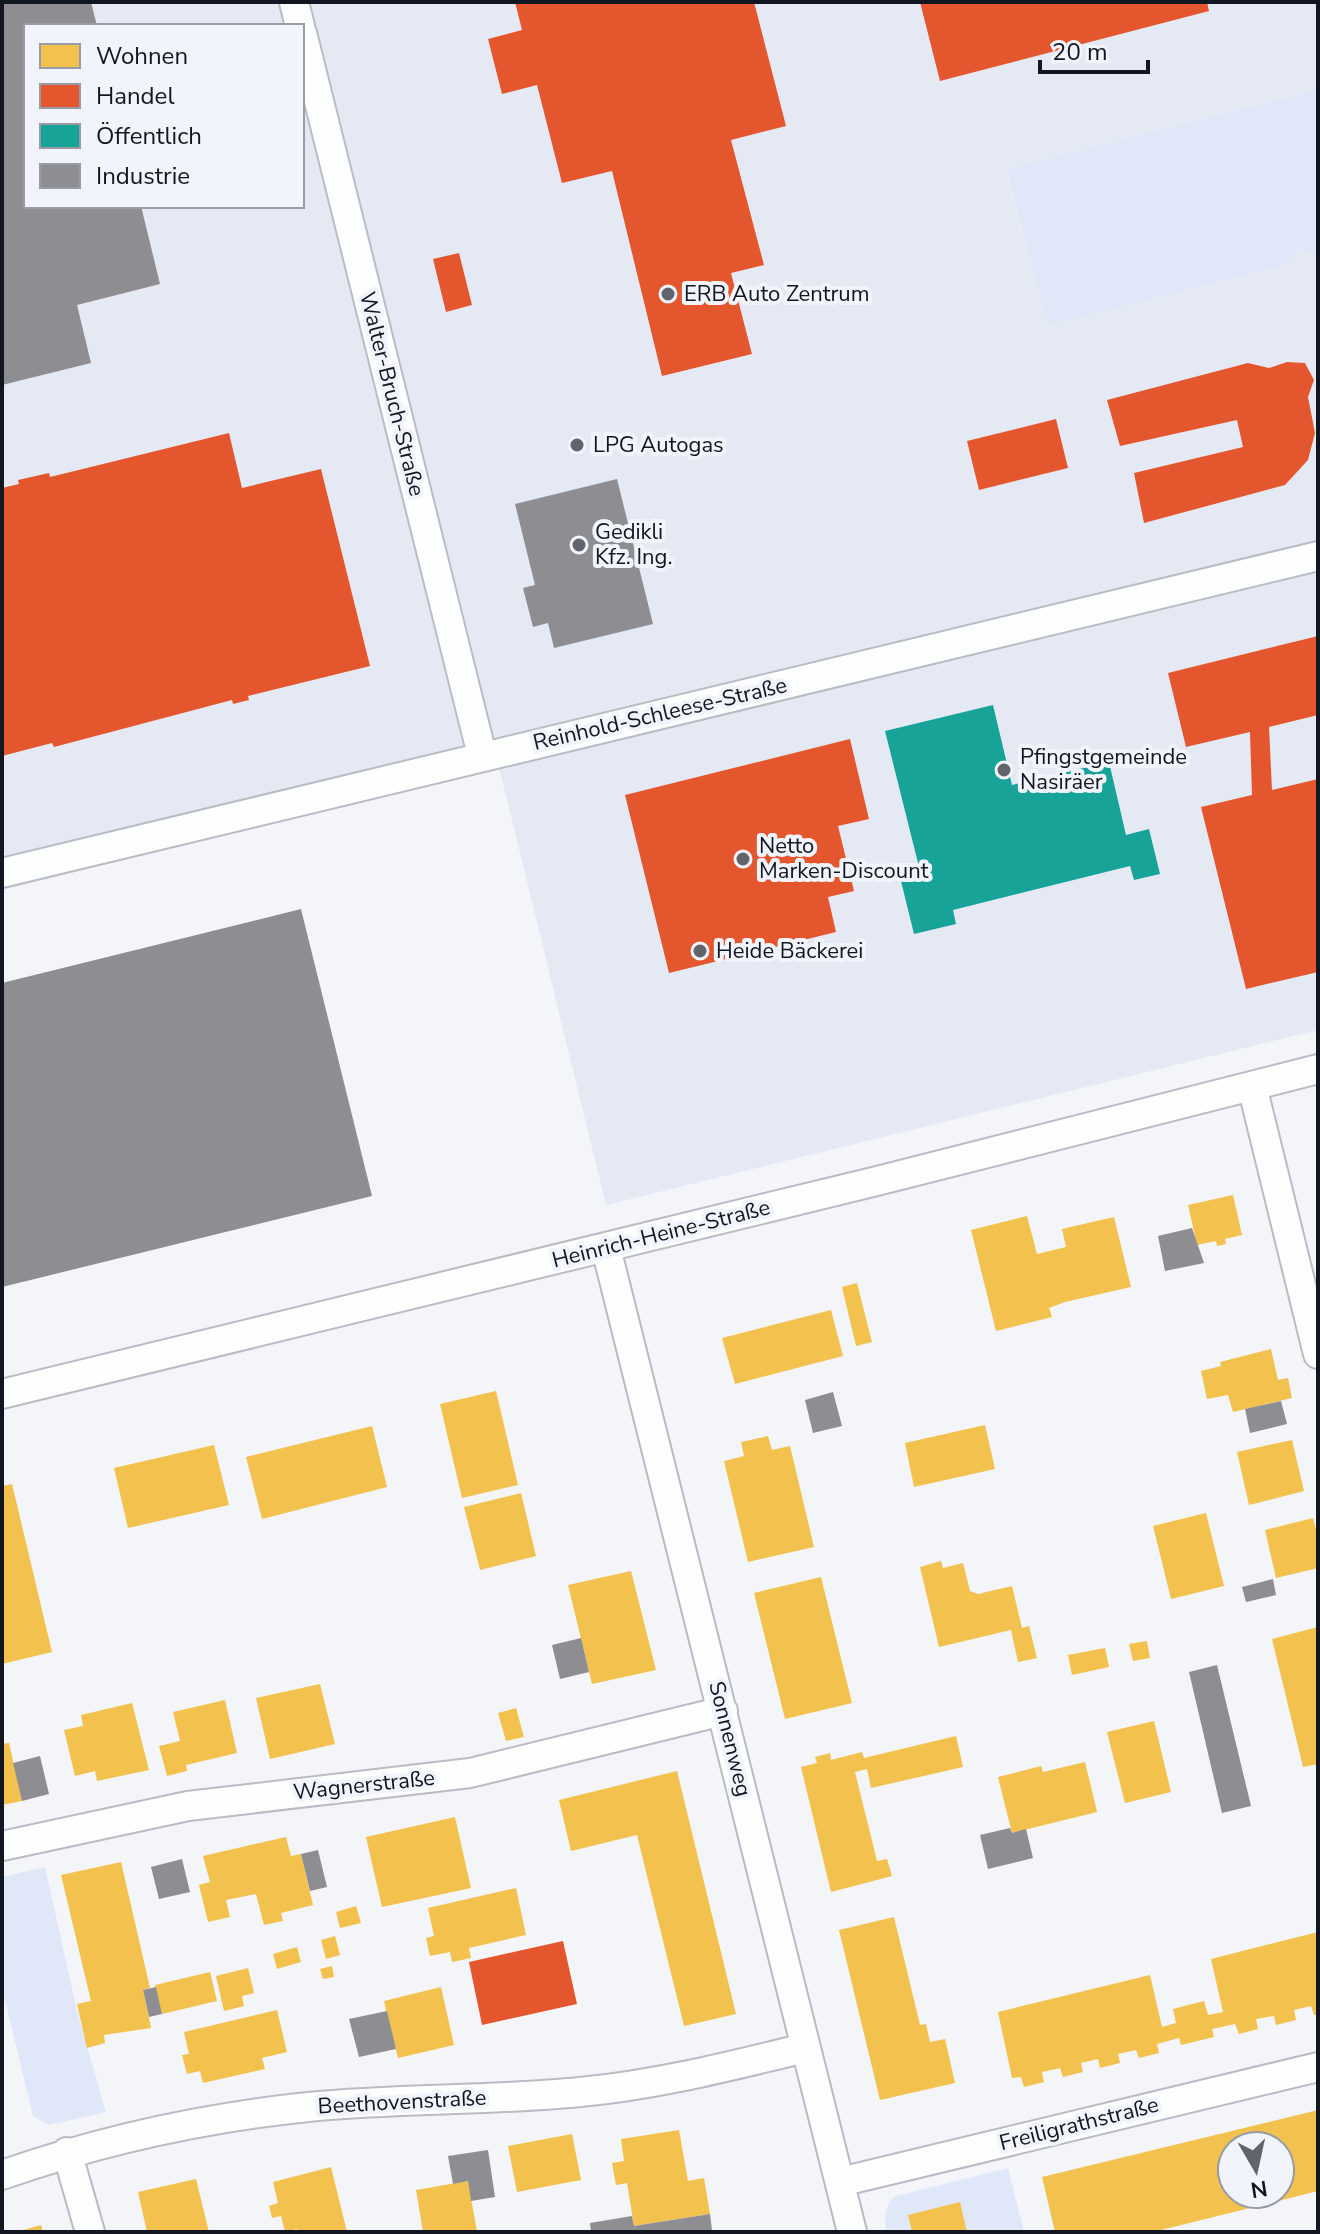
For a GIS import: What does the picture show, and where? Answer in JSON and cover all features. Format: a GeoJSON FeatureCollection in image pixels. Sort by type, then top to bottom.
{"type":"FeatureCollection","features":[{"type":"Feature","properties":{"kind":"street"},"geometry":{"type":"LineString","coordinates":[[294,2],[300,24]]}},
{"type":"Feature","properties":{"kind":"street","name":"Walter-Bruch-Straße"},"geometry":{"type":"LineString","coordinates":[[304,41],[482,755]]}},
{"type":"Feature","properties":{"kind":"street","name":"Reinhold-Schleese-Straße"},"geometry":{"type":"LineString","coordinates":[[2,873],[1318,556]]}},
{"type":"Feature","properties":{"kind":"street","name":"Heinrich-Heine-Straße"},"geometry":{"type":"LineString","coordinates":[[2,1394],[606,1248],[1318,1069]]}},
{"type":"Feature","properties":{"kind":"street"},"geometry":{"type":"LineString","coordinates":[[1252,1086],[1318,1354]]}},
{"type":"Feature","properties":{"kind":"street","name":"Sonnenweg"},"geometry":{"type":"LineString","coordinates":[[606,1248],[852,2232]]}},
{"type":"Feature","properties":{"kind":"street","name":"Wagnerstraße"},"geometry":{"type":"LineString","coordinates":[[2,1846],[188,1806],[470,1773],[723,1711]]}},
{"type":"Feature","properties":{"kind":"street","name":"Beethovenstraße"},"geometry":{"type":"LineString","coordinates":[[2,2175],[67,2152],[183,2124],[309,2107],[581,2092],[701,2073],[805,2048]]}},
{"type":"Feature","properties":{"kind":"street","name":"Freiligrathstraße"},"geometry":{"type":"LineString","coordinates":[[840,2182],[1318,2067]]}},
{"type":"Feature","properties":{"kind":"street"},"geometry":{"type":"LineString","coordinates":[[67,2152],[90,2232]]}},
{"type":"Feature","properties":{"kind":"shaded area"},"geometry":{"type":"Polygon","coordinates":[[[2,2],[1318,2],[1318,1030],[606,1205],[499,767],[2,890],[2,2]]]}},
{"type":"Feature","properties":{"kind":"shaded area"},"geometry":{"type":"Polygon","coordinates":[[[1318,90],[1318,256],[1300,247],[1288,264],[1048,325],[1008,169],[1318,90]]]}},
{"type":"Feature","properties":{"kind":"shaded area"},"geometry":{"type":"Polygon","coordinates":[[[45,1867],[77,2011],[106,2112],[49,2125],[33,2116],[2,1988],[2,1877],[45,1867]]]}},
{"type":"Feature","properties":{"kind":"shaded area"},"geometry":{"type":"Polygon","coordinates":[[[1008,2168],[1024,2232],[967,2232],[959,2203],[908,2215],[912,2232],[887,2232],[886,2212],[896,2196],[1008,2168]]]}},
{"type":"Feature","properties":{"kind":"building: Wohnen"},"geometry":{"type":"Polygon","coordinates":[[[1233,1195],[1242,1235],[1225,1239],[1226,1244],[1217,1246],[1216,1241],[1197,1245],[1188,1205],[1233,1195]]]}},
{"type":"Feature","properties":{"kind":"building: Wohnen"},"geometry":{"type":"Polygon","coordinates":[[[1027,1216],[1037,1254],[1066,1247],[1062,1229],[1114,1217],[1131,1287],[1065,1302],[1049,1308],[1052,1317],[996,1331],[971,1230],[1027,1216]]]}},
{"type":"Feature","properties":{"kind":"building: Wohnen"},"geometry":{"type":"Polygon","coordinates":[[[857,1283],[872,1342],[856,1346],[842,1287],[857,1283]]]}},
{"type":"Feature","properties":{"kind":"building: Wohnen"},"geometry":{"type":"Polygon","coordinates":[[[831,1310],[843,1356],[735,1384],[722,1338],[831,1310]]]}},
{"type":"Feature","properties":{"kind":"building: Wohnen"},"geometry":{"type":"Polygon","coordinates":[[[1271,1349],[1278,1380],[1288,1378],[1292,1398],[1233,1412],[1228,1395],[1207,1399],[1201,1371],[1221,1366],[1220,1362],[1271,1349]]]}},
{"type":"Feature","properties":{"kind":"building: Wohnen"},"geometry":{"type":"Polygon","coordinates":[[[496,1391],[518,1485],[462,1498],[440,1404],[496,1391]]]}},
{"type":"Feature","properties":{"kind":"building: Wohnen"},"geometry":{"type":"Polygon","coordinates":[[[985,1425],[995,1469],[914,1487],[905,1443],[985,1425]]]}},
{"type":"Feature","properties":{"kind":"building: Wohnen"},"geometry":{"type":"Polygon","coordinates":[[[372,1426],[387,1487],[262,1519],[246,1457],[372,1426]]]}},
{"type":"Feature","properties":{"kind":"building: Wohnen"},"geometry":{"type":"Polygon","coordinates":[[[768,1436],[772,1450],[790,1446],[814,1547],[748,1562],[724,1461],[744,1456],[741,1442],[768,1436]]]}},
{"type":"Feature","properties":{"kind":"building: Wohnen"},"geometry":{"type":"Polygon","coordinates":[[[1292,1440],[1304,1491],[1249,1505],[1237,1452],[1292,1440]]]}},
{"type":"Feature","properties":{"kind":"building: Wohnen"},"geometry":{"type":"Polygon","coordinates":[[[214,1445],[229,1505],[128,1528],[114,1468],[214,1445]]]}},
{"type":"Feature","properties":{"kind":"building: Wohnen"},"geometry":{"type":"Polygon","coordinates":[[[12,1484],[52,1652],[2,1664],[2,1486],[12,1484]]]}},
{"type":"Feature","properties":{"kind":"building: Wohnen"},"geometry":{"type":"Polygon","coordinates":[[[521,1493],[536,1556],[480,1570],[464,1507],[521,1493]]]}},
{"type":"Feature","properties":{"kind":"building: Wohnen"},"geometry":{"type":"Polygon","coordinates":[[[1206,1513],[1224,1586],[1171,1599],[1153,1526],[1206,1513]]]}},
{"type":"Feature","properties":{"kind":"building: Wohnen"},"geometry":{"type":"Polygon","coordinates":[[[1313,1518],[1318,1537],[1318,1568],[1276,1578],[1265,1530],[1313,1518]]]}},
{"type":"Feature","properties":{"kind":"building: Wohnen"},"geometry":{"type":"Polygon","coordinates":[[[941,1561],[943,1568],[963,1563],[970,1591],[978,1594],[1012,1586],[1022,1628],[1029,1626],[1037,1658],[1018,1662],[1011,1630],[939,1647],[920,1567],[941,1561]]]}},
{"type":"Feature","properties":{"kind":"building: Wohnen"},"geometry":{"type":"Polygon","coordinates":[[[631,1571],[656,1670],[592,1684],[568,1585],[631,1571]]]}},
{"type":"Feature","properties":{"kind":"building: Wohnen"},"geometry":{"type":"Polygon","coordinates":[[[821,1577],[852,1703],[785,1719],[754,1593],[821,1577]]]}},
{"type":"Feature","properties":{"kind":"building: Wohnen"},"geometry":{"type":"Polygon","coordinates":[[[1318,1627],[1318,1764],[1303,1767],[1272,1639],[1318,1627]]]}},
{"type":"Feature","properties":{"kind":"building: Wohnen"},"geometry":{"type":"Polygon","coordinates":[[[1147,1641],[1150,1658],[1133,1661],[1129,1644],[1147,1641]]]}},
{"type":"Feature","properties":{"kind":"building: Wohnen"},"geometry":{"type":"Polygon","coordinates":[[[1105,1648],[1109,1667],[1072,1675],[1068,1655],[1105,1648]]]}},
{"type":"Feature","properties":{"kind":"building: Wohnen"},"geometry":{"type":"Polygon","coordinates":[[[320,1684],[335,1744],[270,1759],[256,1698],[320,1684]]]}},
{"type":"Feature","properties":{"kind":"building: Wohnen"},"geometry":{"type":"Polygon","coordinates":[[[225,1700],[237,1753],[186,1765],[187,1771],[167,1776],[159,1746],[180,1741],[173,1712],[225,1700]]]}},
{"type":"Feature","properties":{"kind":"building: Wohnen"},"geometry":{"type":"Polygon","coordinates":[[[132,1703],[149,1770],[97,1781],[95,1771],[75,1776],[64,1730],[83,1726],[81,1715],[132,1703]]]}},
{"type":"Feature","properties":{"kind":"building: Wohnen"},"geometry":{"type":"Polygon","coordinates":[[[516,1708],[524,1737],[506,1741],[498,1713],[516,1708]]]}},
{"type":"Feature","properties":{"kind":"building: Wohnen"},"geometry":{"type":"Polygon","coordinates":[[[1154,1721],[1171,1792],[1125,1803],[1107,1732],[1154,1721]]]}},
{"type":"Feature","properties":{"kind":"building: Wohnen"},"geometry":{"type":"Polygon","coordinates":[[[956,1736],[963,1767],[871,1788],[867,1769],[855,1772],[877,1861],[887,1859],[892,1876],[831,1892],[801,1767],[817,1763],[815,1757],[830,1753],[831,1760],[862,1752],[864,1758],[956,1736]]]}},
{"type":"Feature","properties":{"kind":"building: Wohnen"},"geometry":{"type":"Polygon","coordinates":[[[9,1743],[22,1801],[2,1805],[2,1744],[9,1743]]]}},
{"type":"Feature","properties":{"kind":"building: Wohnen"},"geometry":{"type":"Polygon","coordinates":[[[1085,1762],[1097,1812],[1012,1833],[998,1777],[1041,1766],[1043,1772],[1085,1762]]]}},
{"type":"Feature","properties":{"kind":"building: Wohnen"},"geometry":{"type":"Polygon","coordinates":[[[677,1771],[736,2014],[684,2026],[637,1835],[571,1851],[559,1800],[677,1771]]]}},
{"type":"Feature","properties":{"kind":"building: Wohnen"},"geometry":{"type":"Polygon","coordinates":[[[455,1817],[471,1888],[382,1907],[366,1837],[455,1817]]]}},
{"type":"Feature","properties":{"kind":"building: Wohnen"},"geometry":{"type":"Polygon","coordinates":[[[286,1837],[291,1856],[301,1854],[313,1905],[281,1913],[283,1921],[264,1925],[256,1894],[226,1900],[230,1917],[208,1922],[199,1885],[210,1882],[203,1856],[286,1837]]]}},
{"type":"Feature","properties":{"kind":"building: Wohnen"},"geometry":{"type":"Polygon","coordinates":[[[121,1862],[150,1988],[143,1990],[151,2028],[104,2035],[105,2043],[87,2048],[77,2004],[91,2001],[61,1875],[121,1862]]]}},
{"type":"Feature","properties":{"kind":"building: Wohnen"},"geometry":{"type":"Polygon","coordinates":[[[516,1888],[526,1935],[469,1948],[471,1958],[452,1962],[450,1952],[430,1956],[426,1938],[434,1936],[428,1908],[516,1888]]]}},
{"type":"Feature","properties":{"kind":"building: Wohnen"},"geometry":{"type":"Polygon","coordinates":[[[356,1906],[361,1923],[340,1928],[336,1912],[356,1906]]]}},
{"type":"Feature","properties":{"kind":"building: Wohnen"},"geometry":{"type":"Polygon","coordinates":[[[894,1917],[920,2025],[926,2024],[930,2042],[945,2039],[955,2083],[880,2100],[839,1930],[894,1917]]]}},
{"type":"Feature","properties":{"kind":"building: Wohnen"},"geometry":{"type":"Polygon","coordinates":[[[1318,1932],[1318,2015],[1314,2015],[1311,2006],[1294,2010],[1296,2020],[1276,2025],[1274,2016],[1256,2019],[1258,2029],[1239,2034],[1235,2024],[1212,2029],[1214,2037],[1181,2045],[1179,2038],[1157,2044],[1159,2053],[1139,2058],[1136,2050],[1118,2054],[1120,2063],[1100,2068],[1098,2059],[1081,2063],[1083,2072],[1063,2077],[1060,2068],[1042,2072],[1044,2082],[1024,2087],[1021,2077],[1012,2078],[998,2012],[1150,1975],[1162,2027],[1176,2023],[1173,2009],[1204,2001],[1208,2015],[1223,2012],[1211,1959],[1318,1932]]]}},
{"type":"Feature","properties":{"kind":"building: Wohnen"},"geometry":{"type":"Polygon","coordinates":[[[335,1936],[340,1955],[326,1959],[321,1940],[335,1936]]]}},
{"type":"Feature","properties":{"kind":"building: Wohnen"},"geometry":{"type":"Polygon","coordinates":[[[297,1947],[301,1962],[277,1969],[273,1954],[297,1947]]]}},
{"type":"Feature","properties":{"kind":"building: Wohnen"},"geometry":{"type":"Polygon","coordinates":[[[332,1966],[334,1977],[323,1979],[320,1969],[332,1966]]]}},
{"type":"Feature","properties":{"kind":"building: Wohnen"},"geometry":{"type":"Polygon","coordinates":[[[248,1968],[254,1993],[242,1996],[244,2006],[224,2011],[216,1976],[248,1968]]]}},
{"type":"Feature","properties":{"kind":"building: Wohnen"},"geometry":{"type":"Polygon","coordinates":[[[210,1972],[217,2001],[162,2014],[155,1985],[210,1972]]]}},
{"type":"Feature","properties":{"kind":"building: Wohnen"},"geometry":{"type":"Polygon","coordinates":[[[441,1987],[454,2045],[398,2058],[384,2001],[441,1987]]]}},
{"type":"Feature","properties":{"kind":"building: Wohnen"},"geometry":{"type":"Polygon","coordinates":[[[277,2010],[287,2052],[262,2058],[265,2069],[203,2083],[200,2071],[187,2074],[182,2055],[189,2054],[184,2032],[277,2010]]]}},
{"type":"Feature","properties":{"kind":"building: Wohnen"},"geometry":{"type":"Polygon","coordinates":[[[1318,2110],[1318,2191],[1296,2196],[1296,2130],[1236,2130],[1318,2110]]]}},
{"type":"Feature","properties":{"kind":"building: Wohnen"},"geometry":{"type":"Polygon","coordinates":[[[679,2130],[688,2181],[704,2178],[710,2214],[634,2226],[627,2183],[616,2185],[612,2163],[624,2161],[621,2139],[679,2130]]]}},
{"type":"Feature","properties":{"kind":"building: Wohnen"},"geometry":{"type":"Polygon","coordinates":[[[572,2134],[581,2180],[517,2192],[508,2146],[572,2134]]]}},
{"type":"Feature","properties":{"kind":"building: Wohnen"},"geometry":{"type":"Polygon","coordinates":[[[1216,2135],[1216,2210],[1242,2210],[1153,2232],[1055,2232],[1042,2177],[1216,2135]]]}},
{"type":"Feature","properties":{"kind":"building: Wohnen"},"geometry":{"type":"Polygon","coordinates":[[[331,2167],[347,2232],[298,2232],[297,2229],[285,2232],[281,2216],[272,2218],[269,2206],[278,2203],[273,2182],[331,2167]]]}},
{"type":"Feature","properties":{"kind":"building: Wohnen"},"geometry":{"type":"Polygon","coordinates":[[[196,2179],[209,2232],[147,2232],[138,2192],[196,2179]]]}},
{"type":"Feature","properties":{"kind":"building: Wohnen"},"geometry":{"type":"Polygon","coordinates":[[[468,2181],[477,2232],[423,2232],[416,2190],[468,2181]]]}},
{"type":"Feature","properties":{"kind":"building: Wohnen"},"geometry":{"type":"Polygon","coordinates":[[[960,2202],[967,2232],[912,2232],[908,2215],[960,2202]]]}},
{"type":"Feature","properties":{"kind":"building: Wohnen"},"geometry":{"type":"Polygon","coordinates":[[[41,2225],[43,2232],[20,2232],[20,2231],[41,2225]]]}},
{"type":"Feature","properties":{"kind":"building: Handel"},"geometry":{"type":"Polygon","coordinates":[[[515,2],[754,2],[786,126],[731,140],[764,265],[731,273],[752,354],[662,376],[612,171],[562,183],[537,85],[502,94],[488,39],[522,30],[515,2]]]}},
{"type":"Feature","properties":{"kind":"building: Handel"},"geometry":{"type":"Polygon","coordinates":[[[920,2],[1207,2],[1209,11],[940,81],[920,2]]]}},
{"type":"Feature","properties":{"kind":"building: Handel"},"geometry":{"type":"Polygon","coordinates":[[[459,253],[472,305],[446,312],[433,259],[459,253]]]}},
{"type":"Feature","properties":{"kind":"building: Handel"},"geometry":{"type":"Polygon","coordinates":[[[1287,362],[1305,363],[1314,380],[1308,397],[1315,433],[1308,460],[1285,485],[1144,523],[1134,473],[1243,447],[1237,420],[1120,446],[1107,400],[1248,363],[1269,368],[1287,362]]]}},
{"type":"Feature","properties":{"kind":"building: Handel"},"geometry":{"type":"Polygon","coordinates":[[[1056,419],[1068,468],[979,490],[967,441],[1056,419]]]}},
{"type":"Feature","properties":{"kind":"building: Handel"},"geometry":{"type":"Polygon","coordinates":[[[229,433],[242,488],[321,469],[370,666],[248,696],[249,700],[233,704],[232,700],[54,747],[52,743],[2,756],[2,488],[19,484],[18,480],[49,473],[50,477],[229,433]]]}},
{"type":"Feature","properties":{"kind":"building: Handel"},"geometry":{"type":"Polygon","coordinates":[[[1318,636],[1318,715],[1269,727],[1272,790],[1318,779],[1318,972],[1246,989],[1201,807],[1252,795],[1250,732],[1186,747],[1168,673],[1318,636]]]}},
{"type":"Feature","properties":{"kind":"building: Handel","name":"Netto Marken-Discount"},"geometry":{"type":"Polygon","coordinates":[[[850,739],[869,819],[838,826],[854,891],[828,897],[836,932],[669,973],[625,795],[850,739]]]}},
{"type":"Feature","properties":{"kind":"building: Handel"},"geometry":{"type":"Polygon","coordinates":[[[563,1941],[577,2004],[482,2025],[469,1962],[563,1941]]]}},
{"type":"Feature","properties":{"kind":"building: Öffentlich"},"geometry":{"type":"Polygon","coordinates":[[[993,705],[1012,785],[1109,762],[1126,835],[1149,829],[1160,874],[1134,880],[1130,866],[953,910],[956,924],[914,934],[899,873],[919,867],[885,731],[993,705]]]}},
{"type":"Feature","properties":{"kind":"building: Industrie"},"geometry":{"type":"Polygon","coordinates":[[[2,2],[91,2],[96,24],[24,24],[24,208],[141,208],[160,284],[77,305],[91,363],[2,385],[2,2]]]}},
{"type":"Feature","properties":{"kind":"building: Industrie","name":"Gedikli Kfz. Ing."},"geometry":{"type":"Polygon","coordinates":[[[617,479],[653,624],[554,648],[548,623],[533,627],[523,588],[535,585],[515,504],[617,479]]]}},
{"type":"Feature","properties":{"kind":"building: Industrie"},"geometry":{"type":"Polygon","coordinates":[[[301,909],[372,1196],[2,1287],[2,983],[301,909]]]}},
{"type":"Feature","properties":{"kind":"building: Industrie"},"geometry":{"type":"Polygon","coordinates":[[[1192,1228],[1204,1263],[1165,1271],[1158,1236],[1192,1228]]]}},
{"type":"Feature","properties":{"kind":"building: Industrie"},"geometry":{"type":"Polygon","coordinates":[[[833,1392],[842,1426],[813,1433],[805,1400],[833,1392]]]}},
{"type":"Feature","properties":{"kind":"building: Industrie"},"geometry":{"type":"Polygon","coordinates":[[[1281,1401],[1287,1424],[1250,1433],[1245,1409],[1281,1401]]]}},
{"type":"Feature","properties":{"kind":"building: Industrie"},"geometry":{"type":"Polygon","coordinates":[[[1273,1579],[1276,1595],[1246,1602],[1242,1587],[1273,1579]]]}},
{"type":"Feature","properties":{"kind":"building: Industrie"},"geometry":{"type":"Polygon","coordinates":[[[581,1638],[589,1672],[560,1679],[552,1645],[581,1638]]]}},
{"type":"Feature","properties":{"kind":"building: Industrie"},"geometry":{"type":"Polygon","coordinates":[[[1217,1665],[1251,1806],[1222,1813],[1189,1672],[1217,1665]]]}},
{"type":"Feature","properties":{"kind":"building: Industrie"},"geometry":{"type":"Polygon","coordinates":[[[40,1756],[49,1794],[22,1801],[13,1763],[40,1756]]]}},
{"type":"Feature","properties":{"kind":"building: Industrie"},"geometry":{"type":"Polygon","coordinates":[[[1010,1828],[1012,1833],[1026,1829],[1033,1858],[988,1869],[980,1835],[1010,1828]]]}},
{"type":"Feature","properties":{"kind":"building: Industrie"},"geometry":{"type":"Polygon","coordinates":[[[318,1850],[327,1887],[310,1891],[301,1854],[318,1850]]]}},
{"type":"Feature","properties":{"kind":"building: Industrie"},"geometry":{"type":"Polygon","coordinates":[[[182,1859],[190,1892],[159,1899],[151,1867],[182,1859]]]}},
{"type":"Feature","properties":{"kind":"building: Industrie"},"geometry":{"type":"Polygon","coordinates":[[[156,1987],[162,2014],[149,2017],[143,1990],[156,1987]]]}},
{"type":"Feature","properties":{"kind":"building: Industrie"},"geometry":{"type":"Polygon","coordinates":[[[387,2011],[396,2049],[359,2057],[349,2019],[387,2011]]]}},
{"type":"Feature","properties":{"kind":"building: Industrie"},"geometry":{"type":"Polygon","coordinates":[[[488,2150],[495,2197],[471,2201],[468,2181],[453,2184],[448,2156],[488,2150]]]}},
{"type":"Feature","properties":{"kind":"building: Industrie"},"geometry":{"type":"Polygon","coordinates":[[[710,2214],[712,2230],[703,2232],[591,2232],[590,2223],[632,2216],[634,2226],[710,2214]]]}},
{"type":"Feature","properties":{"kind":"place","name":"ERB Auto Zentrum"},"geometry":{"type":"Point","coordinates":[668,294]}},
{"type":"Feature","properties":{"kind":"place","name":"LPG Autogas"},"geometry":{"type":"Point","coordinates":[577,445]}},
{"type":"Feature","properties":{"kind":"place","name":"Gedikli Kfz. Ing."},"geometry":{"type":"Point","coordinates":[579,545]}},
{"type":"Feature","properties":{"kind":"place","name":"Pfingstgemeinde Nasiräer"},"geometry":{"type":"Point","coordinates":[1004,770]}},
{"type":"Feature","properties":{"kind":"place","name":"Netto Marken-Discount"},"geometry":{"type":"Point","coordinates":[743,859]}},
{"type":"Feature","properties":{"kind":"place","name":"Heide Bäckerei"},"geometry":{"type":"Point","coordinates":[700,951]}}]}
